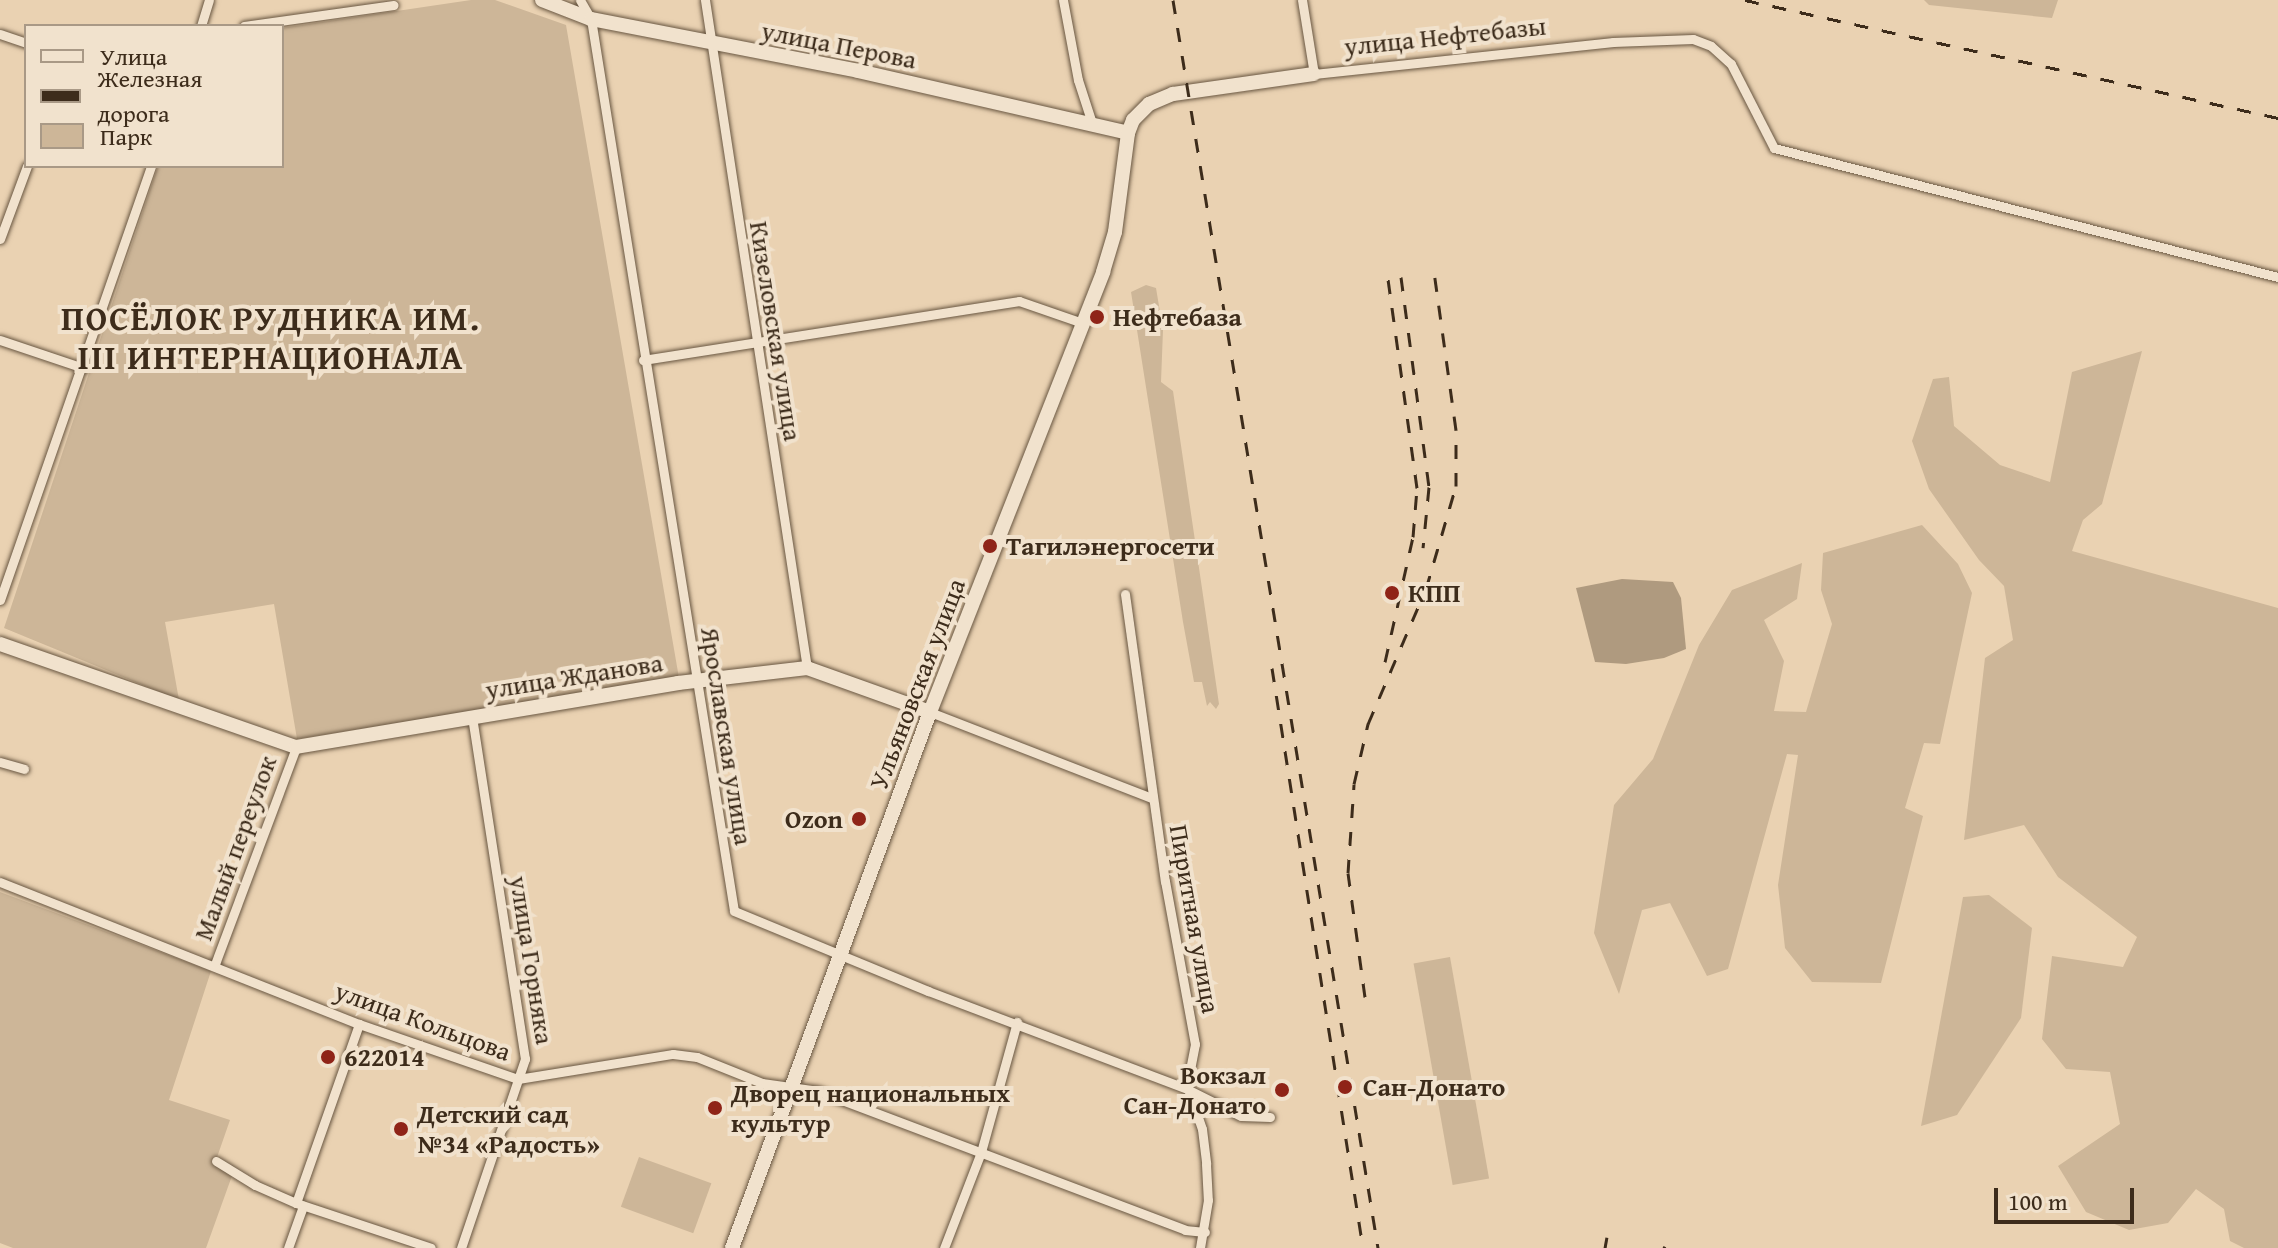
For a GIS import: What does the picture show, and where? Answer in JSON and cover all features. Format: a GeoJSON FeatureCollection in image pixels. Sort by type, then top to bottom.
{"type":"FeatureCollection","features":[{"type":"Feature","properties":{"kind":"main road","name":"улица Перова"},"geometry":{"type":"LineString","coordinates":[[542,0],[591,19],[858,71],[1128,133]]}},
{"type":"Feature","properties":{"kind":"main road","name":"улица Нефтебазы"},"geometry":{"type":"LineString","coordinates":[[1128,133],[1141,111],[1161,97],[1314,74]]}},
{"type":"Feature","properties":{"kind":"main road","name":"Ульяновская улица"},"geometry":{"type":"LineString","coordinates":[[732,1248],[930,712],[1083,323],[1115,232],[1128,133]]}},
{"type":"Feature","properties":{"kind":"main road","name":"улица Жданова"},"geometry":{"type":"LineString","coordinates":[[0,644],[296,747],[678,683],[696,684],[807,668],[930,712]]}},
{"type":"Feature","properties":{"kind":"street"},"geometry":{"type":"LineString","coordinates":[[202,24],[209,0]]}},
{"type":"Feature","properties":{"kind":"street","name":"Ярославская улица"},"geometry":{"type":"LineString","coordinates":[[580,0],[591,19],[643,360],[734,911],[840,952],[928,991],[1017,1022],[1187,1089],[1241,1116],[1270,1117]]}},
{"type":"Feature","properties":{"kind":"street","name":"Кизеловская улица"},"geometry":{"type":"LineString","coordinates":[[705,0],[755,344],[807,668]]}},
{"type":"Feature","properties":{"kind":"street"},"geometry":{"type":"LineString","coordinates":[[1063,0],[1078,80],[1092,123]]}},
{"type":"Feature","properties":{"kind":"street"},"geometry":{"type":"LineString","coordinates":[[1302,0],[1314,74]]}},
{"type":"Feature","properties":{"kind":"street"},"geometry":{"type":"LineString","coordinates":[[258,24],[394,5]]}},
{"type":"Feature","properties":{"kind":"street"},"geometry":{"type":"LineString","coordinates":[[0,34],[24,42]]}},
{"type":"Feature","properties":{"kind":"street","name":"улица Нефтебазы"},"geometry":{"type":"LineString","coordinates":[[1314,74],[1685,38],[1711,46],[1731,64],[1774,148],[2278,277]]}},
{"type":"Feature","properties":{"kind":"street"},"geometry":{"type":"LineString","coordinates":[[0,239],[26,168]]}},
{"type":"Feature","properties":{"kind":"street"},"geometry":{"type":"LineString","coordinates":[[0,600],[150,168]]}},
{"type":"Feature","properties":{"kind":"street"},"geometry":{"type":"LineString","coordinates":[[643,360],[1019,301],[1083,323]]}},
{"type":"Feature","properties":{"kind":"street"},"geometry":{"type":"LineString","coordinates":[[0,340],[83,368]]}},
{"type":"Feature","properties":{"kind":"street","name":"Пиритная улица"},"geometry":{"type":"LineString","coordinates":[[1125,594],[1152,798],[1195,1044],[1187,1089]]}},
{"type":"Feature","properties":{"kind":"street","name":"улица Жданова"},"geometry":{"type":"LineString","coordinates":[[930,712],[1152,798]]}},
{"type":"Feature","properties":{"kind":"street","name":"улица Горняка"},"geometry":{"type":"LineString","coordinates":[[461,1248],[525,1059],[472,717]]}},
{"type":"Feature","properties":{"kind":"street","name":"Малый переулок"},"geometry":{"type":"LineString","coordinates":[[215,964],[296,747]]}},
{"type":"Feature","properties":{"kind":"street"},"geometry":{"type":"LineString","coordinates":[[0,762],[24,769]]}},
{"type":"Feature","properties":{"kind":"street","name":"улица Кольцова"},"geometry":{"type":"LineString","coordinates":[[0,882],[215,964],[359,1024],[518,1079],[673,1054],[714,1062],[762,1083],[818,1091],[1185,1230],[1205,1232]]}},
{"type":"Feature","properties":{"kind":"street"},"geometry":{"type":"LineString","coordinates":[[944,1248],[981,1152],[1017,1022]]}},
{"type":"Feature","properties":{"kind":"street"},"geometry":{"type":"LineString","coordinates":[[288,1248],[359,1024]]}},
{"type":"Feature","properties":{"kind":"street"},"geometry":{"type":"LineString","coordinates":[[1187,1089],[1202,1129],[1208,1200],[1200,1248]]}},
{"type":"Feature","properties":{"kind":"street"},"geometry":{"type":"LineString","coordinates":[[216,1161],[255,1185],[300,1204],[431,1248]]}},
{"type":"Feature","properties":{"kind":"green space"},"geometry":{"type":"Polygon","coordinates":[[[471,0],[495,0],[566,25],[679,678],[297,739],[274,604],[165,622],[179,700],[4,628],[157,168],[284,168],[284,28],[471,0]]]}},
{"type":"Feature","properties":{"kind":"green space"},"geometry":{"type":"Polygon","coordinates":[[[1924,0],[2058,0],[2052,18],[1929,5],[1924,0]]]}},
{"type":"Feature","properties":{"kind":"green space"},"geometry":{"type":"Polygon","coordinates":[[[1146,285],[1156,288],[1163,330],[1161,382],[1173,391],[1219,704],[1216,709],[1210,702],[1207,706],[1202,682],[1194,682],[1183,622],[1131,292],[1146,285]]]}},
{"type":"Feature","properties":{"kind":"green space"},"geometry":{"type":"Polygon","coordinates":[[[2142,351],[2102,504],[2083,520],[2072,551],[2278,608],[2278,1248],[2244,1248],[2230,1241],[2224,1209],[2196,1189],[2168,1223],[2129,1230],[2086,1212],[2058,1166],[2120,1124],[2110,1072],[2066,1069],[2042,1039],[2052,956],[2123,967],[2137,937],[2058,877],[2024,825],[1964,840],[1985,658],[2013,640],[2004,586],[1979,560],[1929,489],[1912,441],[1933,379],[1949,377],[1954,426],[2000,465],[2050,482],[2072,372],[2142,351]]]}},
{"type":"Feature","properties":{"kind":"green space"},"geometry":{"type":"Polygon","coordinates":[[[1922,525],[1958,564],[1972,593],[1940,744],[1924,743],[1905,808],[1923,816],[1881,983],[1812,982],[1785,948],[1778,885],[1798,755],[1787,754],[1728,969],[1707,976],[1670,903],[1642,910],[1619,994],[1594,933],[1614,805],[1653,759],[1699,645],[1732,590],[1802,563],[1797,599],[1764,620],[1784,661],[1774,711],[1806,712],[1832,624],[1821,590],[1823,553],[1922,525]]]}},
{"type":"Feature","properties":{"kind":"green space"},"geometry":{"type":"Polygon","coordinates":[[[0,892],[211,971],[169,1100],[230,1120],[214,1166],[233,1173],[206,1248],[13,1248],[0,1243],[0,892]]]}},
{"type":"Feature","properties":{"kind":"green space"},"geometry":{"type":"Polygon","coordinates":[[[1989,895],[2032,928],[2021,1018],[1957,1115],[1921,1126],[1963,897],[1989,895]]]}},
{"type":"Feature","properties":{"kind":"green space"},"geometry":{"type":"Polygon","coordinates":[[[1450,957],[1489,1179],[1453,1185],[1414,963],[1450,957]]]}},
{"type":"Feature","properties":{"kind":"green space"},"geometry":{"type":"Polygon","coordinates":[[[639,1157],[711,1183],[693,1233],[621,1207],[639,1157]]]}},
{"type":"Feature","properties":{"kind":"shaded area"},"geometry":{"type":"Polygon","coordinates":[[[1622,579],[1673,582],[1681,598],[1686,649],[1664,658],[1626,664],[1595,662],[1576,588],[1622,579]]]}},
{"type":"Feature","properties":{"kind":"railway"},"geometry":{"type":"LineString","coordinates":[[1173,0],[1378,1248]]}},
{"type":"Feature","properties":{"kind":"railway"},"geometry":{"type":"LineString","coordinates":[[1745,0],[2278,118]]}},
{"type":"Feature","properties":{"kind":"railway"},"geometry":{"type":"LineString","coordinates":[[1365,997],[1348,873],[1354,784],[1368,724],[1426,589],[1456,486],[1456,430],[1434,271]]}},
{"type":"Feature","properties":{"kind":"railway"},"geometry":{"type":"LineString","coordinates":[[1401,277],[1429,487],[1423,548]]}},
{"type":"Feature","properties":{"kind":"railway"},"geometry":{"type":"LineString","coordinates":[[1385,662],[1413,537],[1417,488],[1388,279]]}},
{"type":"Feature","properties":{"kind":"railway"},"geometry":{"type":"LineString","coordinates":[[1272,668],[1363,1248]]}},
{"type":"Feature","properties":{"kind":"railway"},"geometry":{"type":"LineString","coordinates":[[1605,1248],[1607,1237]]}},
{"type":"Feature","properties":{"kind":"place","name":"Нефтебаза"},"geometry":{"type":"Point","coordinates":[1097,317]}},
{"type":"Feature","properties":{"kind":"place","name":"Тагилэнергосети"},"geometry":{"type":"Point","coordinates":[990,546]}},
{"type":"Feature","properties":{"kind":"place","name":"КПП"},"geometry":{"type":"Point","coordinates":[1392,593]}},
{"type":"Feature","properties":{"kind":"place","name":"Ozon"},"geometry":{"type":"Point","coordinates":[859,819]}},
{"type":"Feature","properties":{"kind":"place","name":"622014"},"geometry":{"type":"Point","coordinates":[328,1057]}},
{"type":"Feature","properties":{"kind":"place","name":"Сан-Донато"},"geometry":{"type":"Point","coordinates":[1345,1087]}},
{"type":"Feature","properties":{"kind":"place","name":"Вокзал Сан-Донато"},"geometry":{"type":"Point","coordinates":[1282,1090]}},
{"type":"Feature","properties":{"kind":"place","name":"Дворец национальных культур"},"geometry":{"type":"Point","coordinates":[715,1108]}},
{"type":"Feature","properties":{"kind":"place","name":"Детский сад №34 «Радость»"},"geometry":{"type":"Point","coordinates":[401,1129]}},
{"type":"Feature","properties":{"kind":"district","name":"ПОСЁЛОК РУДНИКА ИМ. III ИНТЕРНАЦИОНАЛА"},"geometry":{"type":"Point","coordinates":[271,336]}}]}
